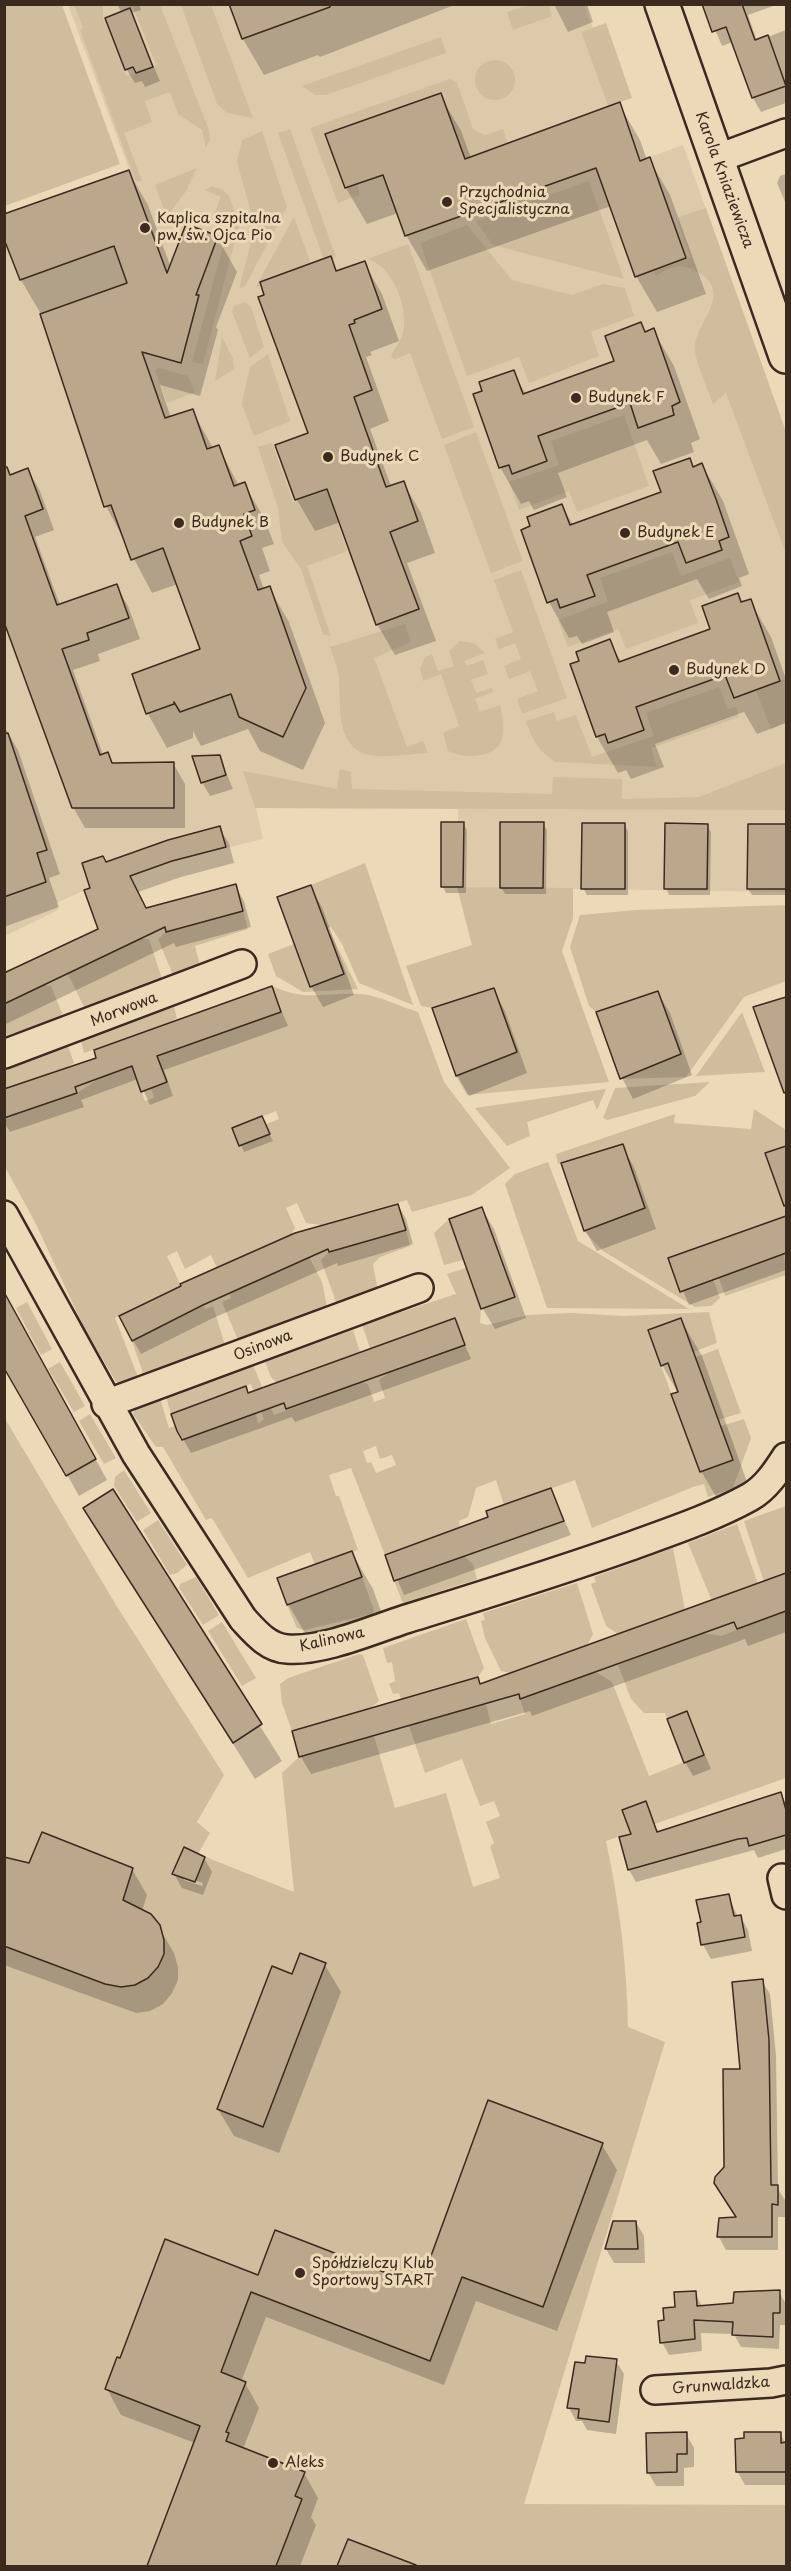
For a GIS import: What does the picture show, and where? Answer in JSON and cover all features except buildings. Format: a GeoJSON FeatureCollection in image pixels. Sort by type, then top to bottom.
{"type":"FeatureCollection","features":[{"type":"Feature","properties":{"kind":"street","name":"Karola Kniaziewicza"},"geometry":{"type":"LineString","coordinates":[[662,4],[786,356]]}},
{"type":"Feature","properties":{"kind":"street"},"geometry":{"type":"LineString","coordinates":[[716,159],[786,134]]}},
{"type":"Feature","properties":{"kind":"street","name":"Morwowa"},"geometry":{"type":"LineString","coordinates":[[4,1054],[242,964]]}},
{"type":"Feature","properties":{"kind":"street","name":"Kalinowa"},"geometry":{"type":"LineString","coordinates":[[4,1215],[106,1404],[243,1619],[268,1643],[290,1650],[322,1645],[362,1634],[576,1565],[678,1529],[751,1497],[766,1484],[786,1456]]}},
{"type":"Feature","properties":{"kind":"street","name":"Osinowa"},"geometry":{"type":"LineString","coordinates":[[106,1404],[419,1287]]}},
{"type":"Feature","properties":{"kind":"street","name":"Grunwaldzka"},"geometry":{"type":"LineString","coordinates":[[655,2390],[771,2383],[786,2380]]}},
{"type":"Feature","properties":{"kind":"shaded area"},"geometry":{"type":"Polygon","coordinates":[[[5,4],[62,5],[120,164],[5,206],[5,4]]]}},
{"type":"Feature","properties":{"kind":"shaded area"},"geometry":{"type":"Polygon","coordinates":[[[68,5],[584,5],[593,28],[581,32],[608,106],[620,102],[637,153],[633,155],[636,162],[683,145],[786,432],[786,892],[441,887],[441,822],[458,822],[458,809],[256,808],[263,839],[172,861],[90,888],[56,903],[58,910],[5,936],[5,214],[129,169],[68,5]]]}},
{"type":"Feature","properties":{"kind":"shaded area"},"geometry":{"type":"Polygon","coordinates":[[[74,5],[103,5],[103,21],[105,20],[126,76],[152,69],[156,64],[132,5],[160,5],[209,130],[210,139],[206,148],[202,130],[178,114],[170,92],[145,101],[152,122],[124,133],[142,181],[136,182],[80,30],[83,28],[74,5]]]}},
{"type":"Feature","properties":{"kind":"shaded area"},"geometry":{"type":"Polygon","coordinates":[[[181,5],[211,5],[253,118],[227,113],[217,104],[181,5]]]}},
{"type":"Feature","properties":{"kind":"shaded area"},"geometry":{"type":"Polygon","coordinates":[[[528,5],[548,5],[552,16],[513,30],[507,12],[528,5]]]}},
{"type":"Feature","properties":{"kind":"shaded area"},"geometry":{"type":"Polygon","coordinates":[[[606,23],[632,98],[608,106],[581,32],[606,23]]]}},
{"type":"Feature","properties":{"kind":"shaded area"},"geometry":{"type":"Polygon","coordinates":[[[441,37],[446,53],[326,95],[315,95],[302,86],[441,37]]]}},
{"type":"Feature","properties":{"kind":"shaded area"},"geometry":{"type":"Polygon","coordinates":[[[495,60],[503,61],[509,66],[514,72],[514,88],[509,94],[503,99],[495,100],[487,99],[481,94],[476,88],[475,80],[476,72],[481,66],[487,61],[495,60]]]}},
{"type":"Feature","properties":{"kind":"shaded area"},"geometry":{"type":"Polygon","coordinates":[[[450,79],[457,83],[473,129],[485,135],[503,129],[508,144],[458,162],[440,93],[326,134],[345,188],[357,184],[360,195],[338,203],[310,128],[450,79]]]}},
{"type":"Feature","properties":{"kind":"shaded area"},"geometry":{"type":"Polygon","coordinates":[[[290,129],[336,257],[325,262],[278,133],[290,129]]]}},
{"type":"Feature","properties":{"kind":"shaded area"},"geometry":{"type":"Polygon","coordinates":[[[262,131],[287,207],[245,286],[239,289],[255,227],[237,162],[242,140],[262,131]]]}},
{"type":"Feature","properties":{"kind":"shaded area"},"geometry":{"type":"Polygon","coordinates":[[[197,168],[186,191],[167,217],[155,185],[197,168]]]}},
{"type":"Feature","properties":{"kind":"shaded area"},"geometry":{"type":"Polygon","coordinates":[[[589,181],[624,279],[493,245],[476,221],[589,181]]]}},
{"type":"Feature","properties":{"kind":"shaded area"},"geometry":{"type":"Polygon","coordinates":[[[212,186],[223,190],[229,196],[239,225],[203,364],[192,362],[228,227],[211,222],[221,197],[205,190],[212,186]]]}},
{"type":"Feature","properties":{"kind":"shaded area"},"geometry":{"type":"Polygon","coordinates":[[[706,208],[786,432],[786,554],[726,393],[713,404],[698,364],[695,351],[696,341],[710,309],[713,288],[707,279],[684,266],[674,267],[656,276],[654,271],[691,258],[678,217],[706,208]]]}},
{"type":"Feature","properties":{"kind":"shaded area"},"geometry":{"type":"Polygon","coordinates":[[[294,217],[312,267],[255,288],[294,217]]]}},
{"type":"Feature","properties":{"kind":"shaded area"},"geometry":{"type":"Polygon","coordinates":[[[467,225],[512,280],[572,295],[603,284],[625,288],[634,316],[591,332],[599,356],[529,383],[519,357],[467,376],[420,243],[467,225]]]}},
{"type":"Feature","properties":{"kind":"shaded area"},"geometry":{"type":"Polygon","coordinates":[[[408,244],[474,427],[442,439],[410,353],[394,360],[391,355],[403,333],[404,316],[400,296],[384,269],[368,259],[408,244]]]}},
{"type":"Feature","properties":{"kind":"shaded area"},"geometry":{"type":"Polygon","coordinates":[[[245,302],[251,307],[264,347],[250,358],[232,312],[234,306],[245,302]]]}},
{"type":"Feature","properties":{"kind":"shaded area"},"geometry":{"type":"Polygon","coordinates":[[[222,337],[233,359],[234,369],[215,381],[222,337]]]}},
{"type":"Feature","properties":{"kind":"shaded area"},"geometry":{"type":"Polygon","coordinates":[[[268,354],[290,421],[254,436],[242,405],[243,398],[250,367],[268,354]]]}},
{"type":"Feature","properties":{"kind":"shaded area"},"geometry":{"type":"Polygon","coordinates":[[[159,368],[188,376],[195,392],[167,403],[155,370],[159,368]]]}},
{"type":"Feature","properties":{"kind":"shaded area"},"geometry":{"type":"Polygon","coordinates":[[[624,415],[649,486],[577,512],[569,491],[519,510],[509,482],[559,465],[551,441],[624,415]]]}},
{"type":"Feature","properties":{"kind":"shaded area"},"geometry":{"type":"Polygon","coordinates":[[[476,432],[523,561],[491,573],[444,445],[476,432]]]}},
{"type":"Feature","properties":{"kind":"shaded area"},"geometry":{"type":"Polygon","coordinates":[[[272,443],[293,502],[327,491],[347,551],[307,566],[331,636],[323,634],[301,569],[282,542],[278,508],[258,447],[272,443]]]}},
{"type":"Feature","properties":{"kind":"shaded area"},"geometry":{"type":"Polygon","coordinates":[[[672,552],[681,576],[730,558],[739,582],[690,600],[698,623],[626,649],[618,629],[568,647],[558,620],[608,602],[600,578],[672,552]]]}},
{"type":"Feature","properties":{"kind":"shaded area"},"geometry":{"type":"Polygon","coordinates":[[[521,570],[567,698],[522,714],[517,699],[538,691],[530,671],[509,679],[504,666],[521,659],[515,643],[499,649],[495,639],[513,632],[494,580],[521,570]]]}},
{"type":"Feature","properties":{"kind":"shaded area"},"geometry":{"type":"Polygon","coordinates":[[[405,624],[411,642],[374,658],[407,747],[423,741],[428,753],[377,756],[363,753],[353,747],[343,727],[337,666],[330,647],[405,624]]]}},
{"type":"Feature","properties":{"kind":"shaded area"},"geometry":{"type":"Polygon","coordinates":[[[460,641],[474,643],[485,653],[464,661],[467,666],[483,660],[488,674],[471,680],[476,693],[492,688],[493,692],[475,699],[480,712],[500,705],[503,725],[501,741],[492,752],[483,755],[463,755],[448,751],[443,733],[459,726],[441,674],[423,681],[420,669],[425,657],[432,654],[438,671],[454,666],[449,651],[460,641]]]}},
{"type":"Feature","properties":{"kind":"shaded area"},"geometry":{"type":"Polygon","coordinates":[[[786,679],[786,721],[771,730],[756,690],[786,679]]]}},
{"type":"Feature","properties":{"kind":"shaded area"},"geometry":{"type":"Polygon","coordinates":[[[719,687],[728,709],[736,707],[739,717],[651,748],[657,767],[556,762],[537,745],[526,721],[554,712],[557,721],[576,715],[592,757],[654,736],[646,713],[719,687]]]}},
{"type":"Feature","properties":{"kind":"shaded area"},"geometry":{"type":"Polygon","coordinates":[[[786,763],[786,810],[255,808],[243,771],[337,789],[340,769],[351,772],[352,789],[552,794],[553,777],[622,779],[622,799],[699,797],[786,763]]]}},
{"type":"Feature","properties":{"kind":"shaded area"},"geometry":{"type":"Polygon","coordinates":[[[365,863],[413,1005],[359,983],[342,944],[331,927],[327,928],[311,885],[365,863]]]}},
{"type":"Feature","properties":{"kind":"shaded area"},"geometry":{"type":"Polygon","coordinates":[[[457,887],[573,888],[573,918],[562,951],[609,1082],[467,1095],[456,1076],[478,1068],[494,988],[432,1008],[421,1006],[406,966],[472,945],[457,887]]]}},
{"type":"Feature","properties":{"kind":"shaded area"},"geometry":{"type":"Polygon","coordinates":[[[786,905],[786,981],[744,997],[686,1077],[620,1079],[681,1054],[658,991],[596,1012],[589,1006],[570,947],[580,915],[636,910],[786,905]]]}},
{"type":"Feature","properties":{"kind":"shaded area"},"geometry":{"type":"Polygon","coordinates":[[[243,911],[248,929],[195,946],[200,966],[173,975],[158,939],[166,932],[243,911]]]}},
{"type":"Feature","properties":{"kind":"shaded area"},"geometry":{"type":"Polygon","coordinates":[[[331,934],[358,989],[303,992],[276,976],[268,954],[294,944],[310,987],[343,974],[329,935],[331,934]]]}},
{"type":"Feature","properties":{"kind":"shaded area"},"geometry":{"type":"Polygon","coordinates":[[[140,939],[149,939],[162,979],[84,1007],[68,974],[140,939]]]}},
{"type":"Feature","properties":{"kind":"shaded area"},"geometry":{"type":"Polygon","coordinates":[[[44,985],[51,986],[62,1013],[60,1017],[5,1036],[5,1004],[44,985]]]}},
{"type":"Feature","properties":{"kind":"shaded area"},"geometry":{"type":"Polygon","coordinates":[[[272,986],[295,994],[367,995],[418,1012],[444,1082],[510,1168],[472,1195],[412,1212],[407,1200],[321,1225],[306,1223],[297,1203],[286,1208],[295,1228],[291,1235],[217,1268],[211,1255],[185,1269],[177,1251],[167,1256],[181,1286],[115,1318],[138,1377],[117,1383],[86,1332],[36,1224],[5,1167],[4,1118],[77,1093],[103,1076],[281,1012],[272,986]],[[162,1070],[137,1079],[145,1101],[154,1098],[151,1088],[167,1082],[162,1070]],[[276,1111],[233,1128],[239,1146],[270,1134],[266,1124],[279,1119],[276,1111]]]}},
{"type":"Feature","properties":{"kind":"shaded area"},"geometry":{"type":"Polygon","coordinates":[[[174,1007],[177,1018],[169,1023],[84,1053],[81,1041],[174,1007]]]}},
{"type":"Feature","properties":{"kind":"shaded area"},"geometry":{"type":"Polygon","coordinates":[[[742,1012],[765,1072],[696,1076],[742,1012]]]}},
{"type":"Feature","properties":{"kind":"shaded area"},"geometry":{"type":"Polygon","coordinates":[[[68,1046],[74,1063],[5,1089],[4,1068],[68,1046]]]}},
{"type":"Feature","properties":{"kind":"shaded area"},"geometry":{"type":"Polygon","coordinates":[[[710,1082],[695,1096],[607,1120],[603,1118],[615,1088],[710,1082]]]}},
{"type":"Feature","properties":{"kind":"shaded area"},"geometry":{"type":"Polygon","coordinates":[[[606,1089],[597,1110],[593,1100],[527,1122],[530,1136],[507,1146],[475,1108],[606,1089]]]}},
{"type":"Feature","properties":{"kind":"shaded area"},"geometry":{"type":"Polygon","coordinates":[[[754,1109],[786,1130],[786,1145],[765,1154],[772,1173],[786,1168],[786,1216],[668,1258],[713,1279],[720,1298],[711,1306],[695,1307],[603,1251],[584,1231],[645,1207],[623,1144],[558,1164],[556,1154],[675,1114],[674,1123],[751,1129],[754,1109]]]}},
{"type":"Feature","properties":{"kind":"shaded area"},"geometry":{"type":"Polygon","coordinates":[[[548,1162],[578,1241],[689,1309],[547,1308],[505,1184],[515,1174],[548,1162]]]}},
{"type":"Feature","properties":{"kind":"shaded area"},"geometry":{"type":"Polygon","coordinates":[[[449,1219],[463,1260],[444,1265],[434,1233],[449,1219]]]}},
{"type":"Feature","properties":{"kind":"shaded area"},"geometry":{"type":"Polygon","coordinates":[[[406,1230],[410,1246],[380,1257],[373,1264],[377,1286],[374,1290],[336,1302],[321,1260],[329,1252],[406,1230]]]}},
{"type":"Feature","properties":{"kind":"shaded area"},"geometry":{"type":"Polygon","coordinates":[[[784,1254],[786,1275],[725,1296],[719,1278],[784,1254]]]}},
{"type":"Feature","properties":{"kind":"shaded area"},"geometry":{"type":"Polygon","coordinates":[[[309,1257],[322,1282],[327,1306],[238,1340],[222,1302],[231,1298],[229,1293],[309,1257]]]}},
{"type":"Feature","properties":{"kind":"shaded area"},"geometry":{"type":"Polygon","coordinates":[[[466,1268],[481,1309],[480,1323],[487,1325],[527,1315],[572,1313],[624,1316],[709,1312],[717,1343],[693,1352],[681,1318],[648,1331],[700,1471],[733,1459],[721,1426],[744,1419],[751,1438],[733,1488],[708,1497],[704,1484],[693,1487],[592,1528],[575,1480],[504,1505],[496,1480],[476,1488],[468,1517],[459,1521],[460,1528],[385,1555],[351,1468],[329,1475],[358,1550],[315,1565],[310,1552],[248,1578],[212,1518],[206,1520],[163,1447],[156,1447],[133,1414],[136,1407],[160,1398],[169,1428],[175,1426],[180,1440],[256,1413],[258,1424],[264,1419],[251,1384],[171,1414],[166,1397],[253,1365],[274,1415],[361,1382],[368,1384],[374,1402],[385,1398],[379,1380],[390,1372],[464,1345],[371,1351],[362,1325],[456,1294],[447,1274],[466,1268]],[[376,1446],[363,1451],[367,1463],[371,1462],[376,1473],[396,1465],[392,1455],[380,1459],[376,1446]]]}},
{"type":"Feature","properties":{"kind":"shaded area"},"geometry":{"type":"Polygon","coordinates":[[[27,1302],[52,1349],[41,1355],[16,1308],[27,1302]]]}},
{"type":"Feature","properties":{"kind":"shaded area"},"geometry":{"type":"Polygon","coordinates":[[[204,1306],[205,1309],[213,1306],[225,1345],[143,1373],[132,1341],[204,1306]]]}},
{"type":"Feature","properties":{"kind":"shaded area"},"geometry":{"type":"Polygon","coordinates":[[[353,1330],[360,1352],[277,1383],[271,1377],[265,1362],[353,1330]]]}},
{"type":"Feature","properties":{"kind":"shaded area"},"geometry":{"type":"Polygon","coordinates":[[[718,1349],[741,1413],[718,1420],[696,1357],[718,1349]]]}},
{"type":"Feature","properties":{"kind":"shaded area"},"geometry":{"type":"Polygon","coordinates":[[[60,1362],[85,1406],[74,1412],[48,1369],[60,1362]]]}},
{"type":"Feature","properties":{"kind":"shaded area"},"geometry":{"type":"Polygon","coordinates":[[[90,1414],[116,1458],[104,1464],[79,1421],[90,1414]]]}},
{"type":"Feature","properties":{"kind":"shaded area","name":"Spółdzielczy Klub Sportowy START"},"geometry":{"type":"Polygon","coordinates":[[[4,1417],[116,1605],[224,1775],[197,1822],[210,1833],[198,1854],[294,1892],[282,1773],[299,1757],[374,1736],[395,1808],[446,1793],[473,1887],[500,1878],[490,1846],[494,1843],[486,1822],[500,1816],[494,1801],[480,1806],[462,1759],[425,1773],[409,1726],[486,1704],[491,1724],[525,1714],[520,1699],[596,1672],[612,1682],[649,1776],[704,1754],[687,1711],[667,1719],[665,1713],[644,1713],[631,1699],[618,1665],[703,1633],[721,1636],[786,1611],[786,1778],[606,1841],[622,1933],[628,2027],[665,2042],[524,2504],[786,2505],[786,2566],[5,2566],[4,1417]]]}},
{"type":"Feature","properties":{"kind":"shaded area"},"geometry":{"type":"Polygon","coordinates":[[[124,1470],[151,1513],[137,1522],[114,1486],[115,1477],[124,1470]]]}},
{"type":"Feature","properties":{"kind":"shaded area"},"geometry":{"type":"Polygon","coordinates":[[[786,1506],[786,1573],[764,1582],[744,1521],[786,1506]]]}},
{"type":"Feature","properties":{"kind":"shaded area"},"geometry":{"type":"Polygon","coordinates":[[[158,1520],[187,1565],[177,1573],[170,1575],[143,1530],[158,1520]]]}},
{"type":"Feature","properties":{"kind":"shaded area"},"geometry":{"type":"Polygon","coordinates":[[[737,1524],[758,1584],[711,1599],[688,1543],[737,1524]]]}},
{"type":"Feature","properties":{"kind":"shaded area"},"geometry":{"type":"Polygon","coordinates":[[[673,1548],[685,1610],[618,1634],[606,1626],[591,1584],[596,1582],[594,1577],[673,1548]]]}},
{"type":"Feature","properties":{"kind":"shaded area"},"geometry":{"type":"Polygon","coordinates":[[[464,1556],[473,1564],[477,1579],[403,1603],[394,1581],[464,1556]]]}},
{"type":"Feature","properties":{"kind":"shaded area"},"geometry":{"type":"Polygon","coordinates":[[[196,1577],[219,1615],[203,1625],[179,1588],[180,1584],[196,1577]]]}},
{"type":"Feature","properties":{"kind":"shaded area"},"geometry":{"type":"Polygon","coordinates":[[[362,1577],[374,1610],[372,1614],[304,1630],[297,1628],[287,1605],[362,1577]]]}},
{"type":"Feature","properties":{"kind":"shaded area"},"geometry":{"type":"Polygon","coordinates":[[[577,1583],[593,1634],[587,1646],[511,1673],[501,1671],[485,1638],[481,1621],[485,1620],[483,1613],[577,1583]]]}},
{"type":"Feature","properties":{"kind":"shaded area"},"geometry":{"type":"Polygon","coordinates":[[[466,1619],[484,1668],[478,1677],[401,1700],[399,1693],[393,1694],[389,1684],[395,1681],[392,1662],[387,1663],[383,1648],[466,1619]]]}},
{"type":"Feature","properties":{"kind":"shaded area"},"geometry":{"type":"Polygon","coordinates":[[[222,1622],[256,1678],[242,1686],[208,1631],[222,1622]]]}},
{"type":"Feature","properties":{"kind":"shaded area"},"geometry":{"type":"Polygon","coordinates":[[[359,1654],[363,1655],[379,1701],[369,1709],[292,1731],[282,1703],[280,1684],[288,1678],[359,1654]]]}},
{"type":"Feature","properties":{"kind":"place","name":"Przychodnia Specjalistyczna"},"geometry":{"type":"Point","coordinates":[447,202]}},
{"type":"Feature","properties":{"kind":"place","name":"Kaplica szpitalna pw. św. Ojca Pio"},"geometry":{"type":"Point","coordinates":[145,228]}},
{"type":"Feature","properties":{"kind":"place","name":"Budynek F"},"geometry":{"type":"Point","coordinates":[576,398]}},
{"type":"Feature","properties":{"kind":"place","name":"Budynek C"},"geometry":{"type":"Point","coordinates":[328,457]}},
{"type":"Feature","properties":{"kind":"place","name":"Budynek B"},"geometry":{"type":"Point","coordinates":[179,523]}},
{"type":"Feature","properties":{"kind":"place","name":"Budynek E"},"geometry":{"type":"Point","coordinates":[625,533]}},
{"type":"Feature","properties":{"kind":"place","name":"Budynek D"},"geometry":{"type":"Point","coordinates":[674,670]}},
{"type":"Feature","properties":{"kind":"place","name":"Spółdzielczy Klub Sportowy START"},"geometry":{"type":"Point","coordinates":[300,2273]}},
{"type":"Feature","properties":{"kind":"place","name":"Aleks"},"geometry":{"type":"Point","coordinates":[273,2463]}}]}
